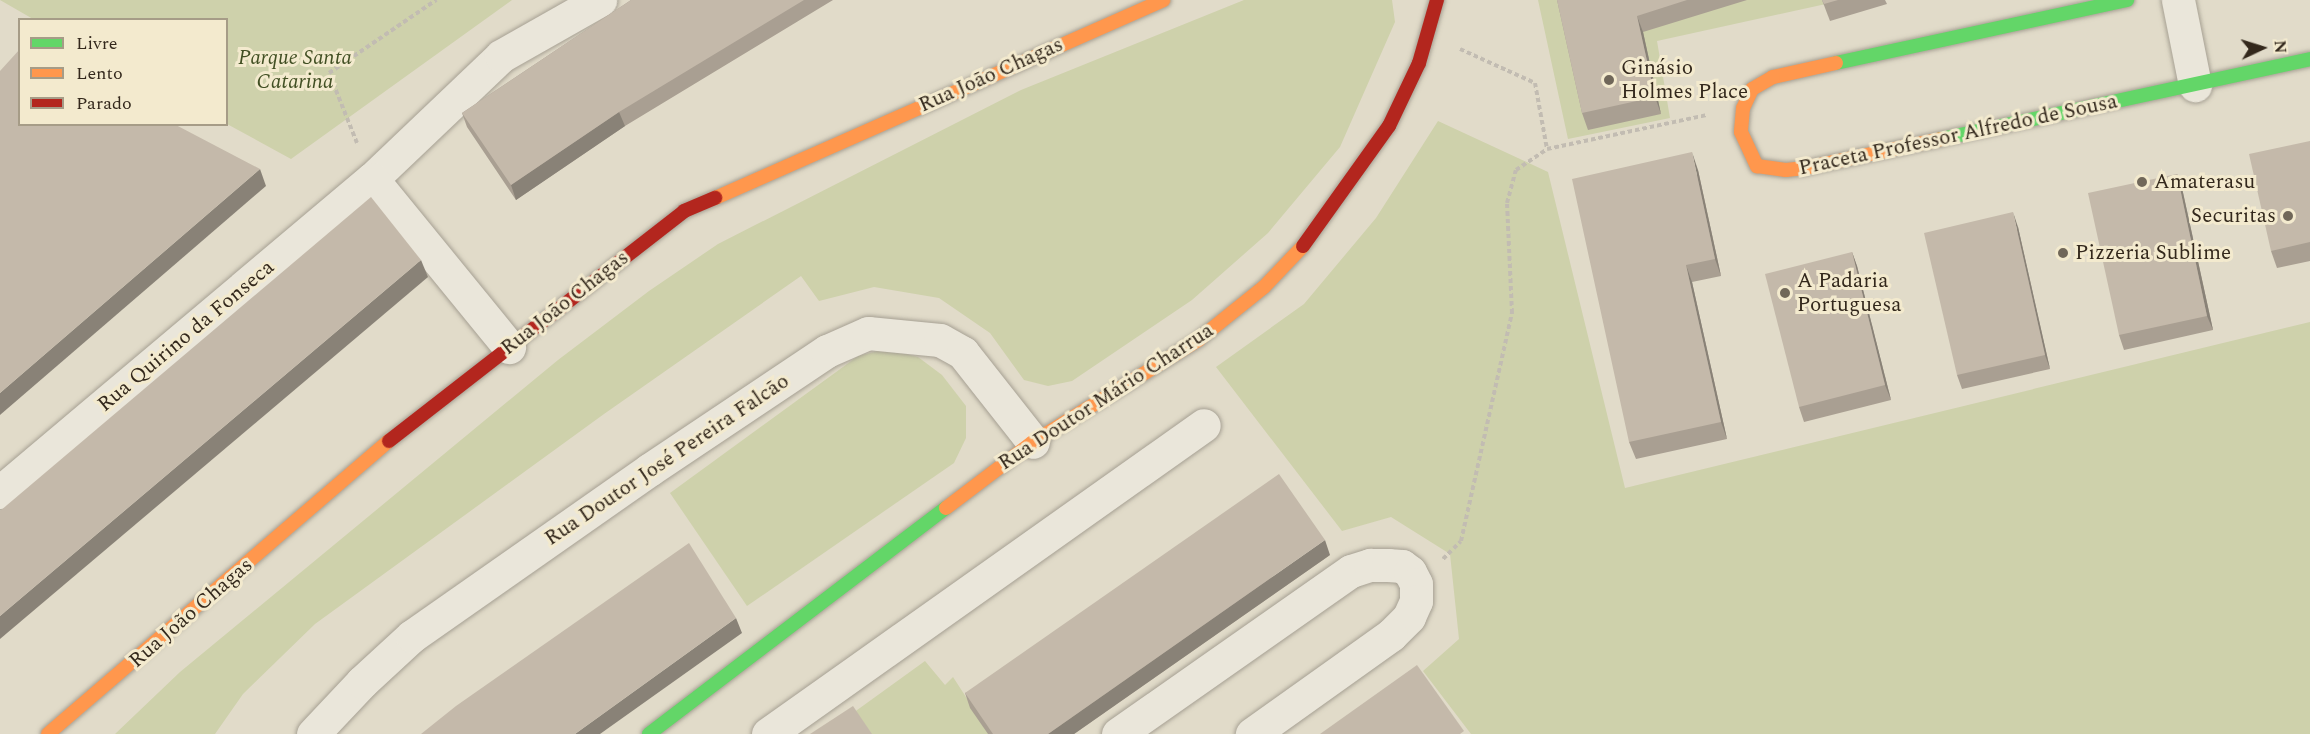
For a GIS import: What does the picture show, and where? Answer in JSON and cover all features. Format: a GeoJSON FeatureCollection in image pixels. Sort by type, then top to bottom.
{"type":"FeatureCollection","features":[{"type":"Feature","properties":{"kind":"street","name":"Rua Quirino da Fonseca"},"geometry":{"type":"LineString","coordinates":[[0,492],[372,179],[501,56],[600,0]]}},
{"type":"Feature","properties":{"kind":"street","name":"Rua João Chagas"},"geometry":{"type":"LineString","coordinates":[[48,734],[395,436],[684,211],[1162,0]]}},
{"type":"Feature","properties":{"kind":"street","name":"Rua Doutor Mário Charrua"},"geometry":{"type":"LineString","coordinates":[[649,734],[1033,442],[1198,340],[1264,287],[1313,236],[1359,173],[1389,126],[1429,35],[1437,0]]}},
{"type":"Feature","properties":{"kind":"street"},"geometry":{"type":"LineString","coordinates":[[1743,108],[1752,89],[1773,77],[2127,0]]}},
{"type":"Feature","properties":{"kind":"street"},"geometry":{"type":"LineString","coordinates":[[2178,0],[2196,85]]}},
{"type":"Feature","properties":{"kind":"street","name":"Praceta Professor Alfredo de Sousa"},"geometry":{"type":"LineString","coordinates":[[1743,108],[1741,132],[1757,166],[1786,170],[2196,85],[2310,59]]}},
{"type":"Feature","properties":{"kind":"street"},"geometry":{"type":"LineString","coordinates":[[372,179],[509,347]]}},
{"type":"Feature","properties":{"kind":"street","name":"Rua Doutor José Pereira Falcão"},"geometry":{"type":"LineString","coordinates":[[313,734],[362,682],[412,636],[649,470],[827,351],[868,333],[940,340],[963,353],[1033,442]]}},
{"type":"Feature","properties":{"kind":"street"},"geometry":{"type":"LineString","coordinates":[[768,734],[1204,425]]}},
{"type":"Feature","properties":{"kind":"street"},"geometry":{"type":"LineString","coordinates":[[1118,734],[1351,571],[1370,566],[1402,566],[1410,572],[1416,584],[1416,601],[1409,617],[1391,635],[1252,734]]}},
{"type":"Feature","properties":{"kind":"path"},"geometry":{"type":"LineString","coordinates":[[372,179],[329,73],[436,0]]}},
{"type":"Feature","properties":{"kind":"path"},"geometry":{"type":"LineString","coordinates":[[1429,35],[1535,83],[1547,149]]}},
{"type":"Feature","properties":{"kind":"path"},"geometry":{"type":"LineString","coordinates":[[1416,584],[1461,541],[1512,314],[1507,203],[1516,170],[1547,149],[1743,108]]}},
{"type":"Feature","properties":{"kind":"green space","name":"Parque Santa Catarina"},"geometry":{"type":"Polygon","coordinates":[[[0,0],[512,0],[291,159],[228,125],[228,18],[31,18],[0,0]]]}},
{"type":"Feature","properties":{"kind":"green space"},"geometry":{"type":"Polygon","coordinates":[[[1244,0],[1392,0],[1395,22],[1340,147],[1268,233],[1192,300],[1072,381],[1048,386],[1024,380],[990,333],[939,298],[874,287],[819,301],[801,276],[604,414],[315,624],[243,694],[215,734],[115,734],[180,672],[558,360],[649,291],[718,244],[1021,90],[1244,0]]]}},
{"type":"Feature","properties":{"kind":"green space","name":"Ginásio Holmes Place"},"geometry":{"type":"Polygon","coordinates":[[[1538,0],[1844,0],[1657,41],[1670,118],[1568,139],[1538,0]]]}},
{"type":"Feature","properties":{"kind":"green space"},"geometry":{"type":"Polygon","coordinates":[[[1438,121],[1548,172],[1625,488],[2310,322],[2310,734],[1471,734],[1423,671],[1459,639],[1450,554],[1391,517],[1342,531],[1216,367],[1304,304],[1376,218],[1438,121]]]}},
{"type":"Feature","properties":{"kind":"green space"},"geometry":{"type":"Polygon","coordinates":[[[886,349],[918,357],[942,375],[966,406],[966,438],[954,463],[747,606],[670,493],[858,356],[886,349]]]}},
{"type":"Feature","properties":{"kind":"green space"},"geometry":{"type":"Polygon","coordinates":[[[925,661],[945,685],[953,677],[990,734],[868,734],[853,713],[925,661]]]}},
{"type":"Feature","properties":{"kind":"building"},"geometry":{"type":"Polygon","coordinates":[[[631,0],[804,0],[619,112],[511,185],[462,113],[631,0]]]}},
{"type":"Feature","properties":{"kind":"building"},"geometry":{"type":"Polygon","coordinates":[[[1557,0],[1687,0],[1637,16],[1655,97],[1582,113],[1557,0]]]}},
{"type":"Feature","properties":{"kind":"building"},"geometry":{"type":"Polygon","coordinates":[[[1822,0],[1838,0],[1824,4],[1822,0]]]}},
{"type":"Feature","properties":{"kind":"building"},"geometry":{"type":"Polygon","coordinates":[[[18,51],[18,126],[178,126],[260,169],[0,393],[0,71],[18,51]]]}},
{"type":"Feature","properties":{"kind":"building","name":"Securitas"},"geometry":{"type":"Polygon","coordinates":[[[2310,141],[2310,242],[2271,251],[2249,154],[2310,141]]]}},
{"type":"Feature","properties":{"kind":"building"},"geometry":{"type":"Polygon","coordinates":[[[1692,152],[1715,259],[1686,265],[1721,422],[1629,442],[1572,179],[1692,152]]]}},
{"type":"Feature","properties":{"kind":"building"},"geometry":{"type":"Polygon","coordinates":[[[2177,174],[2207,316],[2119,335],[2088,193],[2177,174]]]}},
{"type":"Feature","properties":{"kind":"building"},"geometry":{"type":"Polygon","coordinates":[[[371,197],[421,260],[0,616],[0,511],[371,197]]]}},
{"type":"Feature","properties":{"kind":"building"},"geometry":{"type":"Polygon","coordinates":[[[2013,212],[2045,355],[1957,375],[1924,233],[2013,212]]]}},
{"type":"Feature","properties":{"kind":"building"},"geometry":{"type":"Polygon","coordinates":[[[1852,252],[1885,385],[1799,407],[1765,274],[1852,252]]]}},
{"type":"Feature","properties":{"kind":"building"},"geometry":{"type":"Polygon","coordinates":[[[1279,474],[1325,540],[1048,734],[993,734],[965,693],[1279,474]]]}},
{"type":"Feature","properties":{"kind":"building"},"geometry":{"type":"Polygon","coordinates":[[[689,543],[736,618],[575,734],[421,734],[456,706],[689,543]]]}},
{"type":"Feature","properties":{"kind":"building"},"geometry":{"type":"Polygon","coordinates":[[[1417,665],[1464,731],[1460,734],[1320,734],[1417,665]]]}},
{"type":"Feature","properties":{"kind":"building"},"geometry":{"type":"Polygon","coordinates":[[[853,706],[872,734],[810,734],[853,706]]]}},
{"type":"Feature","properties":{"kind":"traffic: fast"},"geometry":{"type":"LineString","coordinates":[[1836,63],[2127,0]]}},
{"type":"Feature","properties":{"kind":"traffic: fast"},"geometry":{"type":"LineString","coordinates":[[1941,139],[2310,59]]}},
{"type":"Feature","properties":{"kind":"traffic: fast"},"geometry":{"type":"LineString","coordinates":[[649,734],[946,508]]}},
{"type":"Feature","properties":{"kind":"traffic: slow"},"geometry":{"type":"LineString","coordinates":[[715,198],[1163,0]]}},
{"type":"Feature","properties":{"kind":"traffic: slow"},"geometry":{"type":"LineString","coordinates":[[1836,63],[1773,77],[1752,89],[1743,108],[1741,132],[1757,166],[1786,170],[1805,168],[1941,139]]}},
{"type":"Feature","properties":{"kind":"traffic: slow"},"geometry":{"type":"LineString","coordinates":[[946,508],[1033,442],[1198,340],[1264,287],[1303,246]]}},
{"type":"Feature","properties":{"kind":"traffic: slow"},"geometry":{"type":"LineString","coordinates":[[48,734],[389,441]]}},
{"type":"Feature","properties":{"kind":"traffic: jam"},"geometry":{"type":"LineString","coordinates":[[1303,246],[1389,126],[1419,63],[1437,0]]}},
{"type":"Feature","properties":{"kind":"traffic: jam"},"geometry":{"type":"LineString","coordinates":[[389,441],[684,211],[715,198]]}},
{"type":"Feature","properties":{"kind":"place","name":"Ginásio Holmes Place"},"geometry":{"type":"Point","coordinates":[1609,80]}},
{"type":"Feature","properties":{"kind":"place","name":"Amaterasu"},"geometry":{"type":"Point","coordinates":[2142,182]}},
{"type":"Feature","properties":{"kind":"place","name":"Securitas"},"geometry":{"type":"Point","coordinates":[2288,216]}},
{"type":"Feature","properties":{"kind":"place","name":"Pizzeria Sublime"},"geometry":{"type":"Point","coordinates":[2063,253]}},
{"type":"Feature","properties":{"kind":"place","name":"A Padaria Portuguesa"},"geometry":{"type":"Point","coordinates":[1785,293]}}]}
